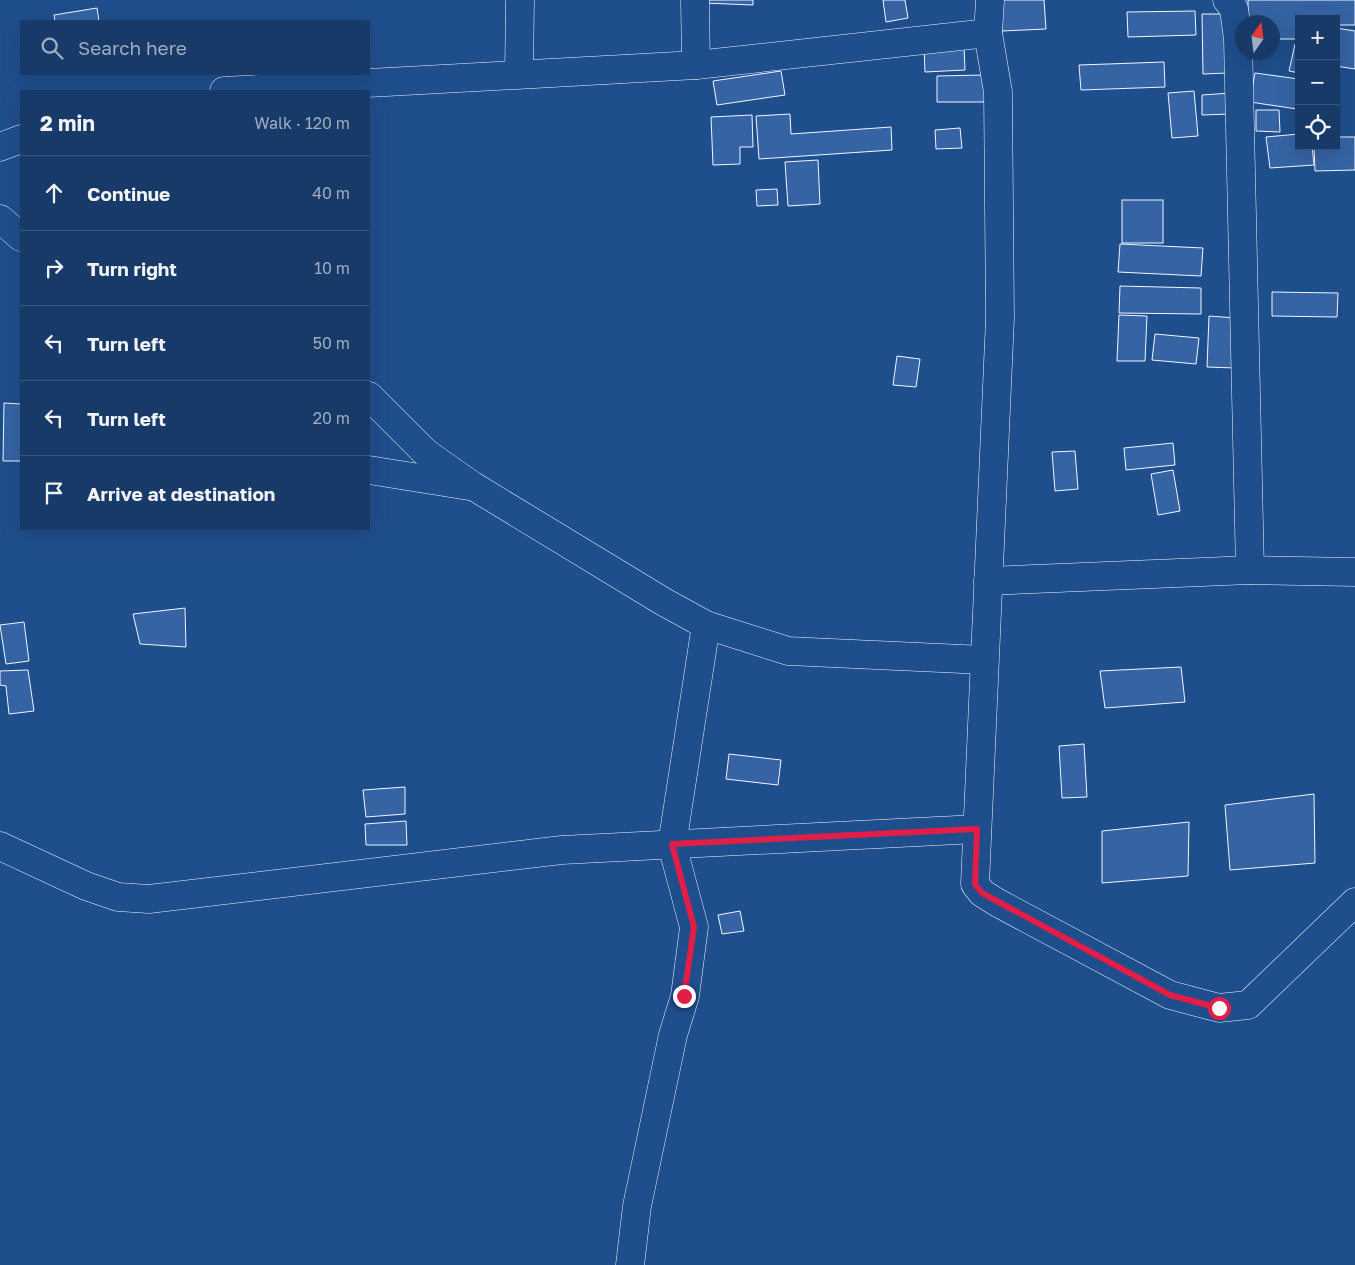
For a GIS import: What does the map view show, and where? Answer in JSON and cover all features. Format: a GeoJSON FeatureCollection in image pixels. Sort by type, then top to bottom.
{"type":"FeatureCollection","features":[{"type":"Feature","properties":{"kind":"street"},"geometry":{"type":"LineString","coordinates":[[519,74],[520,0]]}},
{"type":"Feature","properties":{"kind":"street"},"geometry":{"type":"LineString","coordinates":[[695,0],[696,64]]}},
{"type":"Feature","properties":{"kind":"street"},"geometry":{"type":"LineString","coordinates":[[990,0],[988,33],[998,92],[1000,298],[975,884],[982,893],[1170,995],[1219,1008],[1248,1005],[1355,902]]}},
{"type":"Feature","properties":{"kind":"street"},"geometry":{"type":"LineString","coordinates":[[1227,0],[1234,9],[1238,39],[1250,570]]}},
{"type":"Feature","properties":{"kind":"street"},"geometry":{"type":"LineString","coordinates":[[253,90],[696,64],[988,33]]}},
{"type":"Feature","properties":{"kind":"street"},"geometry":{"type":"LineString","coordinates":[[0,146],[20,140]]}},
{"type":"Feature","properties":{"kind":"street"},"geometry":{"type":"LineString","coordinates":[[0,218],[20,236]]}},
{"type":"Feature","properties":{"kind":"street"},"geometry":{"type":"LineString","coordinates":[[370,397],[426,453],[473,486],[664,602],[706,625],[788,651],[984,660]]}},
{"type":"Feature","properties":{"kind":"street"},"geometry":{"type":"LineString","coordinates":[[370,470],[473,486]]}},
{"type":"Feature","properties":{"kind":"street"},"geometry":{"type":"LineString","coordinates":[[988,581],[1250,570],[1355,572]]}},
{"type":"Feature","properties":{"kind":"street"},"geometry":{"type":"LineString","coordinates":[[630,1265],[637,1206],[673,1035],[684,996],[694,927],[672,844],[706,625]]}},
{"type":"Feature","properties":{"kind":"street"},"geometry":{"type":"LineString","coordinates":[[0,846],[86,886],[118,897],[149,899],[562,850],[977,829]]}},
{"type":"Feature","properties":{"kind":"building"},"geometry":{"type":"Polygon","coordinates":[[[704,0],[753,0],[753,5],[704,3],[704,0]]]}},
{"type":"Feature","properties":{"kind":"building"},"geometry":{"type":"Polygon","coordinates":[[[883,0],[905,0],[908,18],[886,22],[883,0]]]}},
{"type":"Feature","properties":{"kind":"building"},"geometry":{"type":"Polygon","coordinates":[[[1000,0],[1044,0],[1046,29],[1002,31],[1000,0]]]}},
{"type":"Feature","properties":{"kind":"building"},"geometry":{"type":"Polygon","coordinates":[[[1248,0],[1355,0],[1355,25],[1340,25],[1340,15],[1295,15],[1295,39],[1280,39],[1280,15],[1248,15],[1248,0]]]}},
{"type":"Feature","properties":{"kind":"building"},"geometry":{"type":"Polygon","coordinates":[[[97,8],[99,20],[55,20],[54,15],[97,8]]]}},
{"type":"Feature","properties":{"kind":"building"},"geometry":{"type":"Polygon","coordinates":[[[1195,11],[1196,35],[1128,37],[1127,12],[1195,11]]]}},
{"type":"Feature","properties":{"kind":"building"},"geometry":{"type":"Polygon","coordinates":[[[1202,14],[1226,14],[1228,73],[1203,74],[1202,14]]]}},
{"type":"Feature","properties":{"kind":"building"},"geometry":{"type":"Polygon","coordinates":[[[1340,29],[1355,31],[1355,69],[1340,67],[1340,29]]]}},
{"type":"Feature","properties":{"kind":"building"},"geometry":{"type":"Polygon","coordinates":[[[1295,44],[1295,72],[1289,71],[1295,44]]]}},
{"type":"Feature","properties":{"kind":"building"},"geometry":{"type":"Polygon","coordinates":[[[964,46],[965,70],[925,72],[924,47],[964,46]]]}},
{"type":"Feature","properties":{"kind":"building"},"geometry":{"type":"Polygon","coordinates":[[[1164,62],[1165,87],[1081,90],[1079,65],[1164,62]]]}},
{"type":"Feature","properties":{"kind":"building"},"geometry":{"type":"Polygon","coordinates":[[[781,71],[785,95],[717,105],[713,81],[781,71]]]}},
{"type":"Feature","properties":{"kind":"building"},"geometry":{"type":"Polygon","coordinates":[[[1255,73],[1295,78],[1295,109],[1250,102],[1255,73]]]}},
{"type":"Feature","properties":{"kind":"building"},"geometry":{"type":"Polygon","coordinates":[[[984,75],[985,102],[937,102],[937,76],[984,75]]]}},
{"type":"Feature","properties":{"kind":"building"},"geometry":{"type":"Polygon","coordinates":[[[1194,91],[1198,136],[1172,138],[1168,93],[1194,91]]]}},
{"type":"Feature","properties":{"kind":"building"},"geometry":{"type":"Polygon","coordinates":[[[1231,93],[1231,114],[1202,115],[1202,95],[1231,93]]]}},
{"type":"Feature","properties":{"kind":"building"},"geometry":{"type":"Polygon","coordinates":[[[1256,110],[1279,110],[1280,132],[1256,131],[1256,110]]]}},
{"type":"Feature","properties":{"kind":"building"},"geometry":{"type":"Polygon","coordinates":[[[790,114],[791,134],[891,127],[892,150],[759,159],[756,116],[790,114]]]}},
{"type":"Feature","properties":{"kind":"building"},"geometry":{"type":"Polygon","coordinates":[[[752,115],[753,147],[740,147],[740,164],[713,165],[711,117],[752,115]]]}},
{"type":"Feature","properties":{"kind":"building"},"geometry":{"type":"Polygon","coordinates":[[[960,128],[962,148],[936,149],[935,130],[960,128]]]}},
{"type":"Feature","properties":{"kind":"building"},"geometry":{"type":"Polygon","coordinates":[[[1295,134],[1295,150],[1312,150],[1314,165],[1270,168],[1266,137],[1295,134]]]}},
{"type":"Feature","properties":{"kind":"building"},"geometry":{"type":"Polygon","coordinates":[[[1340,137],[1355,137],[1355,170],[1315,171],[1314,150],[1340,150],[1340,137]]]}},
{"type":"Feature","properties":{"kind":"building"},"geometry":{"type":"Polygon","coordinates":[[[818,160],[820,204],[788,206],[785,162],[818,160]]]}},
{"type":"Feature","properties":{"kind":"building"},"geometry":{"type":"Polygon","coordinates":[[[777,189],[778,205],[757,206],[756,190],[777,189]]]}},
{"type":"Feature","properties":{"kind":"building"},"geometry":{"type":"Polygon","coordinates":[[[1122,200],[1163,200],[1163,243],[1122,243],[1122,200]]]}},
{"type":"Feature","properties":{"kind":"building"},"geometry":{"type":"Polygon","coordinates":[[[1120,244],[1203,248],[1201,276],[1118,272],[1120,244]]]}},
{"type":"Feature","properties":{"kind":"building"},"geometry":{"type":"Polygon","coordinates":[[[1120,286],[1201,288],[1201,314],[1119,313],[1120,286]]]}},
{"type":"Feature","properties":{"kind":"building"},"geometry":{"type":"Polygon","coordinates":[[[1272,292],[1338,293],[1337,317],[1272,316],[1272,292]]]}},
{"type":"Feature","properties":{"kind":"building"},"geometry":{"type":"Polygon","coordinates":[[[1119,315],[1147,316],[1145,361],[1117,361],[1119,315]]]}},
{"type":"Feature","properties":{"kind":"building"},"geometry":{"type":"Polygon","coordinates":[[[1209,316],[1236,318],[1235,368],[1207,367],[1209,316]]]}},
{"type":"Feature","properties":{"kind":"building"},"geometry":{"type":"Polygon","coordinates":[[[1155,334],[1199,338],[1196,364],[1152,360],[1155,334]]]}},
{"type":"Feature","properties":{"kind":"building"},"geometry":{"type":"Polygon","coordinates":[[[897,356],[920,359],[916,387],[893,385],[897,356]]]}},
{"type":"Feature","properties":{"kind":"building"},"geometry":{"type":"Polygon","coordinates":[[[4,403],[20,404],[20,461],[3,461],[4,403]]]}},
{"type":"Feature","properties":{"kind":"building"},"geometry":{"type":"Polygon","coordinates":[[[1173,443],[1175,465],[1126,470],[1124,448],[1173,443]]]}},
{"type":"Feature","properties":{"kind":"building"},"geometry":{"type":"Polygon","coordinates":[[[1075,451],[1078,489],[1055,491],[1052,452],[1075,451]]]}},
{"type":"Feature","properties":{"kind":"building"},"geometry":{"type":"Polygon","coordinates":[[[1173,470],[1180,511],[1158,515],[1151,474],[1173,470]]]}},
{"type":"Feature","properties":{"kind":"building"},"geometry":{"type":"Polygon","coordinates":[[[185,608],[186,647],[140,644],[133,614],[185,608]]]}},
{"type":"Feature","properties":{"kind":"building"},"geometry":{"type":"Polygon","coordinates":[[[24,622],[29,661],[6,664],[0,625],[24,622]]]}},
{"type":"Feature","properties":{"kind":"building"},"geometry":{"type":"Polygon","coordinates":[[[1181,667],[1185,702],[1105,708],[1100,671],[1181,667]]]}},
{"type":"Feature","properties":{"kind":"building"},"geometry":{"type":"Polygon","coordinates":[[[28,670],[34,711],[9,714],[6,686],[0,685],[0,671],[28,670]]]}},
{"type":"Feature","properties":{"kind":"building"},"geometry":{"type":"Polygon","coordinates":[[[1084,744],[1087,797],[1062,798],[1059,746],[1084,744]]]}},
{"type":"Feature","properties":{"kind":"building"},"geometry":{"type":"Polygon","coordinates":[[[729,754],[781,760],[778,785],[726,779],[729,754]]]}},
{"type":"Feature","properties":{"kind":"building"},"geometry":{"type":"Polygon","coordinates":[[[405,787],[405,814],[366,817],[363,790],[405,787]]]}},
{"type":"Feature","properties":{"kind":"building"},"geometry":{"type":"Polygon","coordinates":[[[1314,794],[1315,863],[1230,870],[1225,805],[1314,794]]]}},
{"type":"Feature","properties":{"kind":"building"},"geometry":{"type":"Polygon","coordinates":[[[406,821],[407,845],[366,845],[365,824],[406,821]]]}},
{"type":"Feature","properties":{"kind":"building"},"geometry":{"type":"Polygon","coordinates":[[[1189,822],[1188,876],[1102,883],[1102,831],[1189,822]]]}},
{"type":"Feature","properties":{"kind":"building"},"geometry":{"type":"Polygon","coordinates":[[[740,911],[744,931],[722,934],[718,915],[740,911]]]}},
{"type":"Feature","properties":{"kind":"route"},"geometry":{"type":"LineString","coordinates":[[684,996],[694,927],[672,844],[977,829],[975,884],[982,893],[1170,995],[1219,1008]]}}]}
